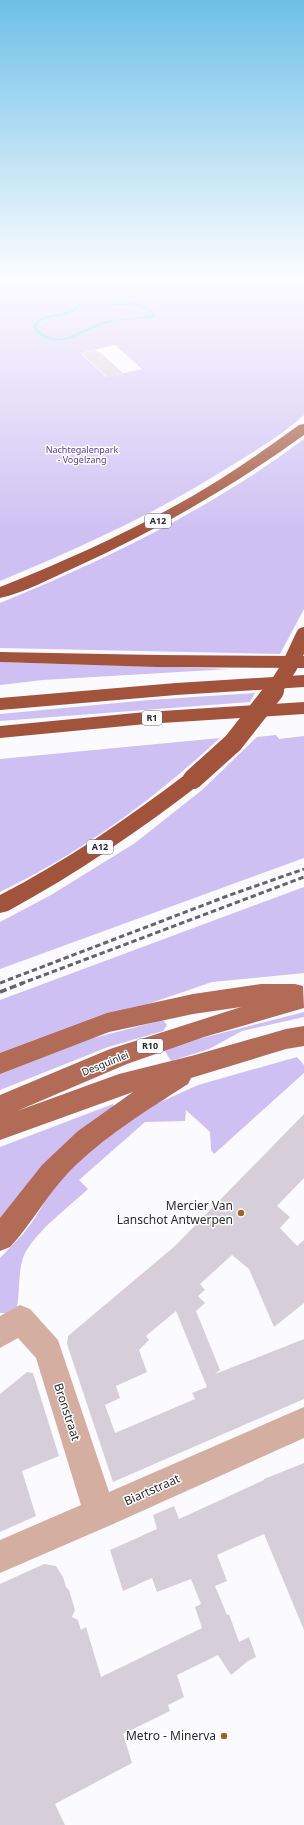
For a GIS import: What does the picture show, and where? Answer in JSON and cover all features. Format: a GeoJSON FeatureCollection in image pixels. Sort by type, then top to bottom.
{"type":"FeatureCollection","features":[{"type":"Feature","properties":{"kind":"highway","name":"A12"},"geometry":{"type":"LineString","coordinates":[[0,593],[73,562],[145,528],[215,489],[304,428]]}},
{"type":"Feature","properties":{"kind":"highway","name":"A12"},"geometry":{"type":"LineString","coordinates":[[0,905],[66,869],[112,840],[193,779],[233,742],[270,697],[289,667],[304,635]]}},
{"type":"Feature","properties":{"kind":"highway"},"geometry":{"type":"LineString","coordinates":[[0,657],[156,661],[304,662]]}},
{"type":"Feature","properties":{"kind":"highway"},"geometry":{"type":"LineString","coordinates":[[0,704],[176,689],[304,681]]}},
{"type":"Feature","properties":{"kind":"highway","name":"R1"},"geometry":{"type":"LineString","coordinates":[[0,732],[153,717],[304,708]]}},
{"type":"Feature","properties":{"kind":"main road"},"geometry":{"type":"LineString","coordinates":[[0,1064],[107,1023],[193,1004],[261,994],[304,993]]}},
{"type":"Feature","properties":{"kind":"main road","name":"Desguinlei"},"geometry":{"type":"LineString","coordinates":[[0,1106],[126,1054],[204,1027],[304,998]]}},
{"type":"Feature","properties":{"kind":"main road"},"geometry":{"type":"LineString","coordinates":[[0,1129],[119,1086],[195,1066],[286,1039],[304,1036]]}},
{"type":"Feature","properties":{"kind":"main road"},"geometry":{"type":"LineString","coordinates":[[0,1238],[13,1225],[59,1165],[121,1113],[195,1066]]}},
{"type":"Feature","properties":{"kind":"street","name":"Bronstraat"},"geometry":{"type":"LineString","coordinates":[[10,1326],[48,1350],[100,1514]]}},
{"type":"Feature","properties":{"kind":"street","name":"Biartstraat"},"geometry":{"type":"LineString","coordinates":[[0,1557],[100,1514],[304,1422]]}},
{"type":"Feature","properties":{"kind":"green space","name":"Nachtegalenpark - Vogelzang"},"geometry":{"type":"Polygon","coordinates":[[[0,364],[92,364],[106,377],[142,369],[137,364],[304,364],[304,415],[287,429],[258,449],[174,500],[146,515],[59,556],[0,581],[0,364]]]}},
{"type":"Feature","properties":{"kind":"green space"},"geometry":{"type":"Polygon","coordinates":[[[304,439],[304,609],[280,654],[0,648],[0,603],[79,569],[157,531],[233,488],[304,439]]]}},
{"type":"Feature","properties":{"kind":"green space"},"geometry":{"type":"Polygon","coordinates":[[[0,662],[230,669],[43,680],[0,685],[0,662]]]}},
{"type":"Feature","properties":{"kind":"green space"},"geometry":{"type":"Polygon","coordinates":[[[255,693],[250,702],[0,721],[0,714],[149,700],[255,693]]]}},
{"type":"Feature","properties":{"kind":"green space"},"geometry":{"type":"Polygon","coordinates":[[[276,735],[279,739],[304,736],[304,858],[0,969],[0,922],[51,895],[135,843],[202,790],[257,737],[276,735]]]}},
{"type":"Feature","properties":{"kind":"green space"},"geometry":{"type":"Polygon","coordinates":[[[220,738],[195,761],[116,823],[59,860],[0,892],[0,759],[220,738]]]}},
{"type":"Feature","properties":{"kind":"green space"},"geometry":{"type":"Polygon","coordinates":[[[304,887],[304,973],[212,982],[0,1055],[0,1000],[304,887]]]}},
{"type":"Feature","properties":{"kind":"green space"},"geometry":{"type":"Polygon","coordinates":[[[304,1012],[304,1017],[242,1031],[209,1049],[171,1061],[163,1048],[304,1012]]]}},
{"type":"Feature","properties":{"kind":"green space"},"geometry":{"type":"Polygon","coordinates":[[[163,1020],[167,1025],[163,1031],[108,1047],[0,1090],[0,1071],[82,1041],[163,1020]]]}},
{"type":"Feature","properties":{"kind":"green space"},"geometry":{"type":"Polygon","coordinates":[[[297,1057],[304,1065],[304,1073],[214,1154],[211,1150],[210,1132],[186,1110],[185,1121],[145,1122],[79,1180],[88,1189],[42,1231],[27,1249],[21,1264],[17,1307],[7,1313],[0,1313],[0,1258],[23,1234],[35,1218],[53,1188],[81,1158],[145,1109],[198,1085],[297,1057]]]}},
{"type":"Feature","properties":{"kind":"green space"},"geometry":{"type":"Polygon","coordinates":[[[113,1104],[115,1109],[0,1222],[0,1147],[113,1104]]]}},
{"type":"Feature","properties":{"kind":"building"},"geometry":{"type":"Polygon","coordinates":[[[93,364],[113,364],[123,373],[107,377],[93,364]]]}},
{"type":"Feature","properties":{"kind":"building"},"geometry":{"type":"Polygon","coordinates":[[[304,1114],[304,1178],[277,1206],[290,1217],[280,1228],[297,1246],[304,1240],[304,1303],[274,1327],[249,1269],[232,1255],[200,1284],[205,1290],[198,1296],[205,1303],[196,1311],[220,1370],[215,1374],[304,1339],[304,1399],[113,1482],[67,1344],[68,1336],[175,1246],[304,1114]],[[176,1311],[146,1336],[149,1340],[139,1350],[147,1372],[116,1386],[120,1398],[105,1405],[115,1433],[195,1399],[192,1393],[207,1387],[176,1311]]]}},
{"type":"Feature","properties":{"kind":"building"},"geometry":{"type":"Polygon","coordinates":[[[27,1372],[33,1373],[59,1456],[22,1471],[36,1516],[0,1532],[0,1394],[27,1372]]]}},
{"type":"Feature","properties":{"kind":"building"},"geometry":{"type":"Polygon","coordinates":[[[304,1463],[304,1630],[264,1534],[217,1555],[227,1581],[215,1586],[227,1615],[229,1614],[239,1642],[249,1637],[256,1657],[248,1661],[231,1675],[218,1655],[177,1675],[184,1697],[168,1705],[170,1711],[123,1734],[132,1763],[55,1804],[65,1825],[0,1825],[0,1584],[44,1564],[56,1566],[63,1577],[66,1587],[69,1590],[75,1610],[72,1617],[78,1620],[81,1630],[86,1627],[101,1677],[202,1628],[195,1607],[201,1604],[191,1579],[157,1592],[152,1578],[123,1591],[110,1550],[157,1529],[153,1515],[174,1506],[179,1519],[264,1479],[304,1463]]]}},
{"type":"Feature","properties":{"kind":"railway"},"geometry":{"type":"LineString","coordinates":[[0,983],[230,895],[304,869]]}},
{"type":"Feature","properties":{"kind":"railway"},"geometry":{"type":"LineString","coordinates":[[20,984],[304,877]]}},
{"type":"Feature","properties":{"kind":"railway"},"geometry":{"type":"LineString","coordinates":[[0,992],[23,983]]}},
{"type":"Feature","properties":{"kind":"place","name":"Mercier Van Lanschot Antwerpen"},"geometry":{"type":"Point","coordinates":[241,1213]}},
{"type":"Feature","properties":{"kind":"place","name":"Metro - Minerva"},"geometry":{"type":"Point","coordinates":[224,1736]}}]}
